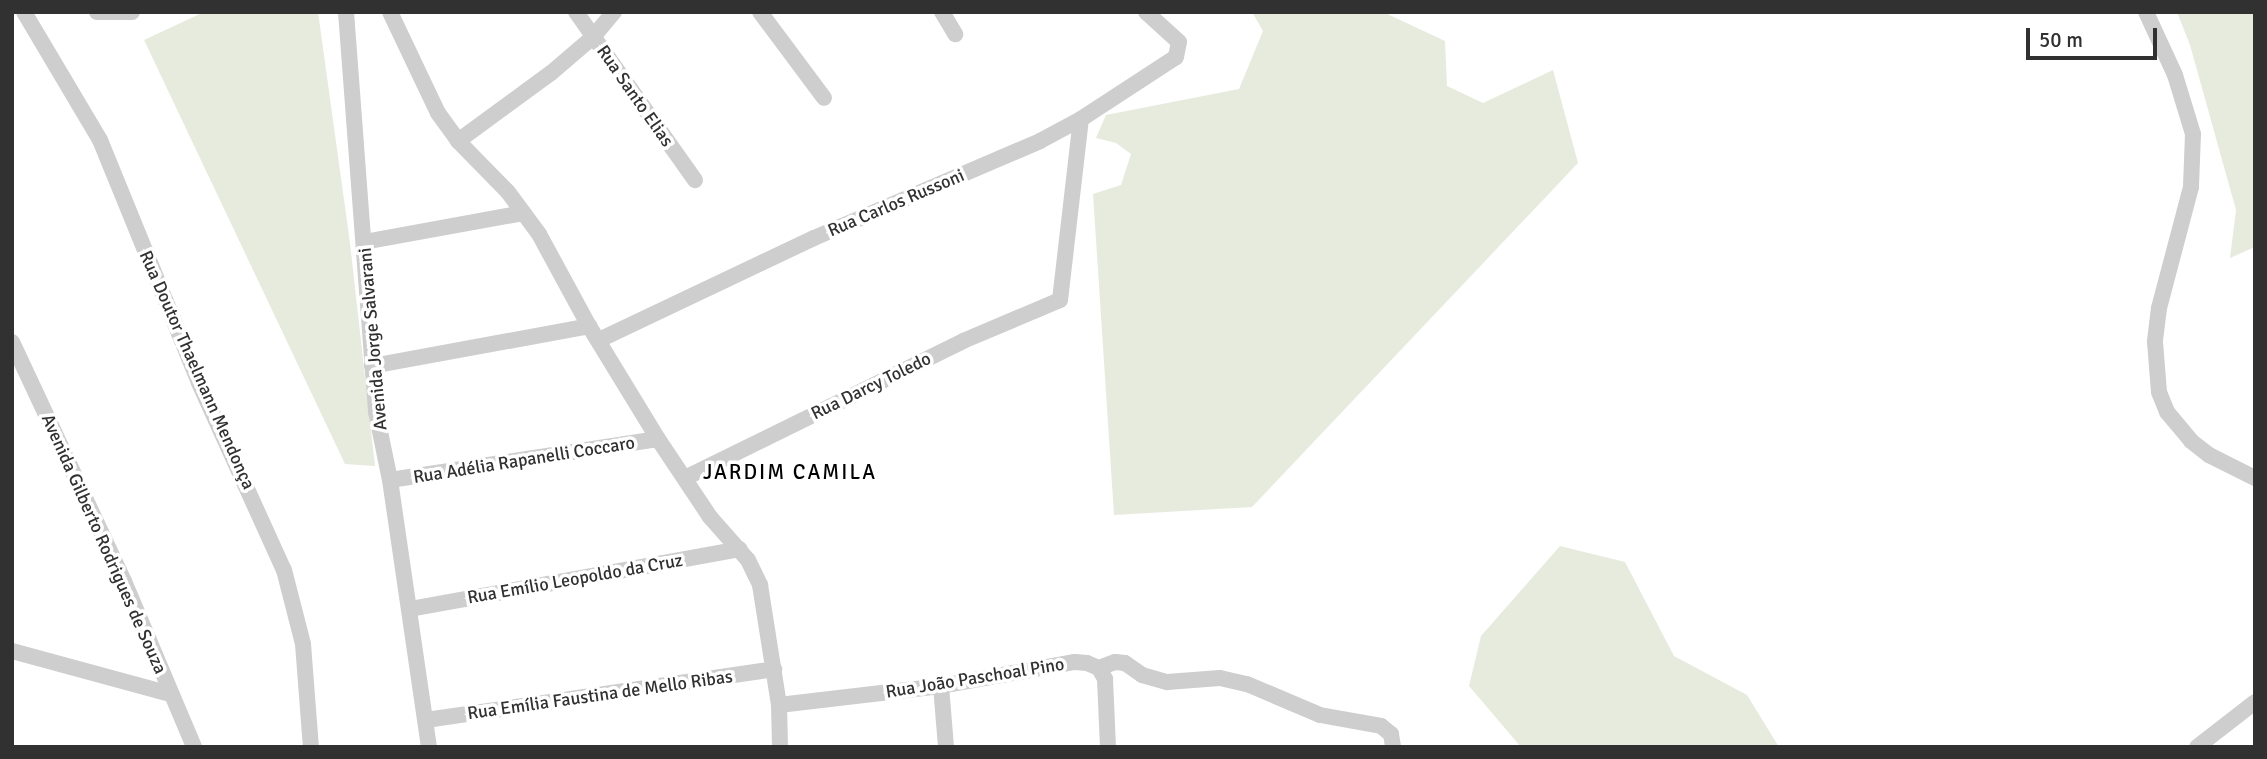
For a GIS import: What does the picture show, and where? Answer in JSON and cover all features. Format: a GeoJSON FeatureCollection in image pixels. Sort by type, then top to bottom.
{"type":"FeatureCollection","features":[{"type":"Feature","properties":{"kind":"street","name":"Rua Doutor Thaelmann Mendonça"},"geometry":{"type":"LineString","coordinates":[[24,12],[100,140],[199,383],[284,570],[303,644],[311,747]]}},
{"type":"Feature","properties":{"kind":"street"},"geometry":{"type":"LineString","coordinates":[[97,12],[132,12]]}},
{"type":"Feature","properties":{"kind":"street","name":"Avenida Jorge Salvarani"},"geometry":{"type":"LineString","coordinates":[[346,12],[376,412],[390,480],[429,747]]}},
{"type":"Feature","properties":{"kind":"street"},"geometry":{"type":"LineString","coordinates":[[390,12],[438,113],[458,141],[508,192],[538,234],[589,326],[658,439],[710,517],[740,549],[760,585],[779,705],[780,747]]}},
{"type":"Feature","properties":{"kind":"street","name":"Rua Santo Elias"},"geometry":{"type":"LineString","coordinates":[[576,12],[695,180]]}},
{"type":"Feature","properties":{"kind":"street"},"geometry":{"type":"LineString","coordinates":[[458,141],[551,73],[593,37],[614,12]]}},
{"type":"Feature","properties":{"kind":"street"},"geometry":{"type":"LineString","coordinates":[[760,12],[824,98]]}},
{"type":"Feature","properties":{"kind":"street"},"geometry":{"type":"LineString","coordinates":[[942,12],[955,34]]}},
{"type":"Feature","properties":{"kind":"street","name":"Rua Carlos Russoni"},"geometry":{"type":"LineString","coordinates":[[599,340],[814,238],[1040,141],[1081,120],[1175,57],[1180,47],[1174,37],[1146,12]]}},
{"type":"Feature","properties":{"kind":"street"},"geometry":{"type":"LineString","coordinates":[[2146,12],[2175,75],[2193,134],[2191,187],[2159,308],[2154,342],[2159,392],[2167,412],[2191,441],[2210,455],[2255,478]]}},
{"type":"Feature","properties":{"kind":"street","name":"Rua Darcy Toledo"},"geometry":{"type":"LineString","coordinates":[[685,478],[963,341],[1060,300],[1081,120]]}},
{"type":"Feature","properties":{"kind":"street"},"geometry":{"type":"LineString","coordinates":[[364,242],[523,213]]}},
{"type":"Feature","properties":{"kind":"street"},"geometry":{"type":"LineString","coordinates":[[372,366],[589,326]]}},
{"type":"Feature","properties":{"kind":"street","name":"Avenida Gilberto Rodrigues de Souza"},"geometry":{"type":"LineString","coordinates":[[12,342],[124,581],[194,747]]}},
{"type":"Feature","properties":{"kind":"street","name":"Rua Adélia Rapanelli Coccaro"},"geometry":{"type":"LineString","coordinates":[[390,480],[658,439]]}},
{"type":"Feature","properties":{"kind":"street","name":"Rua Emílio Leopoldo da Cruz"},"geometry":{"type":"LineString","coordinates":[[410,609],[740,549]]}},
{"type":"Feature","properties":{"kind":"street"},"geometry":{"type":"LineString","coordinates":[[12,651],[170,694]]}},
{"type":"Feature","properties":{"kind":"street","name":"Rua João Paschoal Pino"},"geometry":{"type":"LineString","coordinates":[[779,705],[941,686],[1075,662],[1099,668],[1115,662],[1125,663],[1142,675],[1167,682],[1220,678],[1247,684],[1320,715],[1381,726],[1391,734],[1393,747]]}},
{"type":"Feature","properties":{"kind":"street"},"geometry":{"type":"LineString","coordinates":[[1099,668],[1105,680],[1108,747]]}},
{"type":"Feature","properties":{"kind":"street","name":"Rua Emília Faustina de Mello Ribas"},"geometry":{"type":"LineString","coordinates":[[426,720],[774,669]]}},
{"type":"Feature","properties":{"kind":"street"},"geometry":{"type":"LineString","coordinates":[[941,686],[946,747]]}},
{"type":"Feature","properties":{"kind":"street"},"geometry":{"type":"LineString","coordinates":[[2197,747],[2255,702]]}},
{"type":"Feature","properties":{"kind":"shaded area"},"geometry":{"type":"Polygon","coordinates":[[[204,12],[318,12],[350,243],[375,466],[345,464],[144,40],[204,12]]]}},
{"type":"Feature","properties":{"kind":"shaded area"},"geometry":{"type":"Polygon","coordinates":[[[1252,12],[1383,12],[1445,41],[1447,86],[1483,103],[1553,70],[1578,163],[1252,507],[1114,515],[1093,194],[1121,185],[1131,154],[1116,143],[1096,138],[1106,115],[1239,89],[1263,31],[1252,12]]]}},
{"type":"Feature","properties":{"kind":"shaded area"},"geometry":{"type":"Polygon","coordinates":[[[2177,12],[2255,12],[2255,247],[2230,258],[2236,210],[2190,45],[2177,12]]]}},
{"type":"Feature","properties":{"kind":"shaded area"},"geometry":{"type":"Polygon","coordinates":[[[1560,546],[1625,562],[1674,656],[1747,695],[1779,747],[1521,747],[1469,686],[1481,636],[1560,546]]]}},
{"type":"Feature","properties":{"kind":"district","name":"JARDIM CAMILA"},"geometry":{"type":"Point","coordinates":[790,472]}}]}
